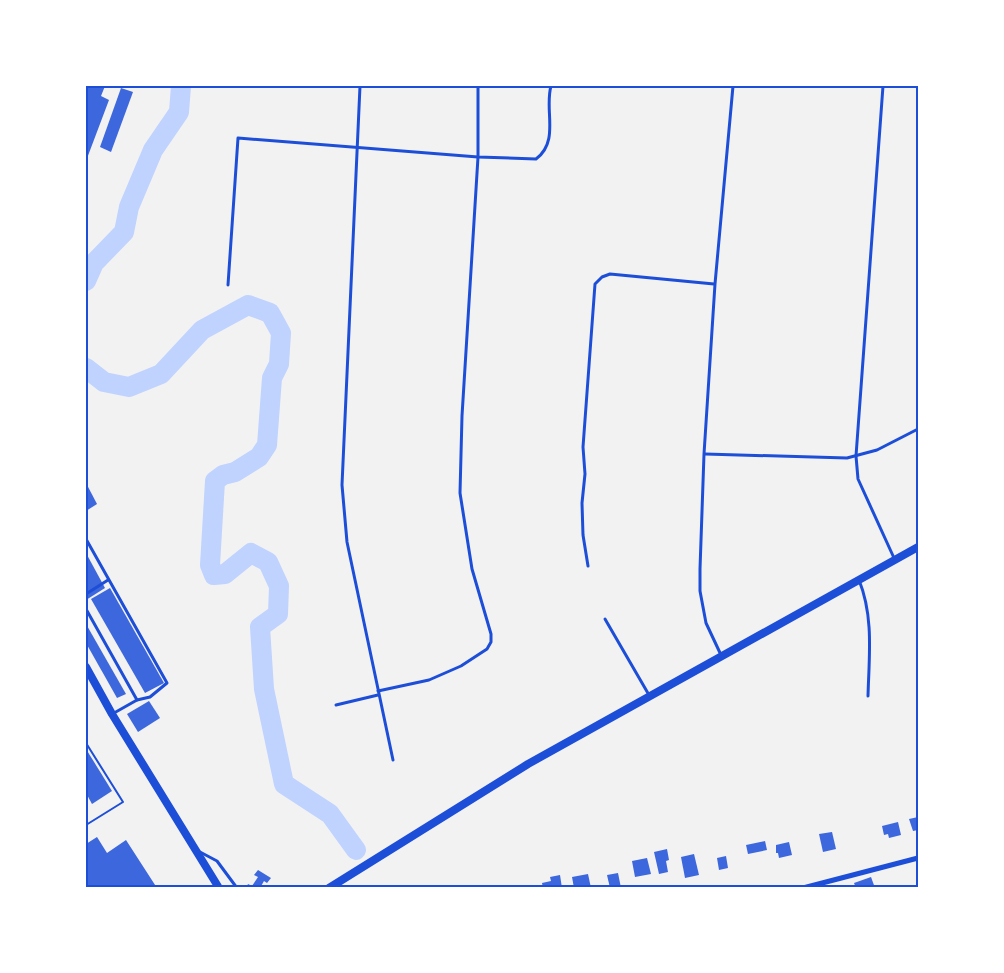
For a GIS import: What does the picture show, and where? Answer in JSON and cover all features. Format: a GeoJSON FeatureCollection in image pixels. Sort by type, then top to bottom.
{"type":"FeatureCollection","features":[{"type":"Feature","properties":{"kind":"main road"},"geometry":{"type":"LineString","coordinates":[[329,888],[528,764],[918,547]]}},
{"type":"Feature","properties":{"kind":"main road"},"geometry":{"type":"LineString","coordinates":[[86,667],[112,714],[219,888]]}},
{"type":"Feature","properties":{"kind":"street"},"geometry":{"type":"LineString","coordinates":[[803,888],[918,858]]}},
{"type":"Feature","properties":{"kind":"lane"},"geometry":{"type":"LineString","coordinates":[[360,86],[342,485],[347,542],[393,760]]}},
{"type":"Feature","properties":{"kind":"lane"},"geometry":{"type":"LineString","coordinates":[[336,705],[443,675],[481,655],[491,642],[491,634],[472,569],[460,493],[464,382],[478,157],[478,86]]}},
{"type":"Feature","properties":{"kind":"lane"},"geometry":{"type":"LineString","coordinates":[[228,285],[238,138],[478,157],[536,159],[542,154],[550,133],[548,94],[551,86]]}},
{"type":"Feature","properties":{"kind":"lane"},"geometry":{"type":"LineString","coordinates":[[722,656],[706,623],[700,591],[704,454],[715,284],[733,86]]}},
{"type":"Feature","properties":{"kind":"lane"},"geometry":{"type":"LineString","coordinates":[[883,86],[856,456],[858,479],[895,560]]}},
{"type":"Feature","properties":{"kind":"lane"},"geometry":{"type":"LineString","coordinates":[[588,566],[583,535],[582,503],[585,474],[583,447],[595,284],[602,276],[610,274],[715,284]]}},
{"type":"Feature","properties":{"kind":"lane"},"geometry":{"type":"LineString","coordinates":[[704,454],[777,454],[847,458],[877,450],[918,429]]}},
{"type":"Feature","properties":{"kind":"lane"},"geometry":{"type":"LineString","coordinates":[[86,539],[167,683],[150,697],[137,700],[112,714]]}},
{"type":"Feature","properties":{"kind":"lane"},"geometry":{"type":"LineString","coordinates":[[86,594],[108,580]]}},
{"type":"Feature","properties":{"kind":"lane"},"geometry":{"type":"LineString","coordinates":[[859,580],[866,600],[869,621],[868,696]]}},
{"type":"Feature","properties":{"kind":"lane"},"geometry":{"type":"LineString","coordinates":[[86,609],[137,700]]}},
{"type":"Feature","properties":{"kind":"lane"},"geometry":{"type":"LineString","coordinates":[[604,619],[650,697]]}},
{"type":"Feature","properties":{"kind":"lane"},"geometry":{"type":"LineString","coordinates":[[195,849],[217,861],[237,888]]}},
{"type":"Feature","properties":{"kind":"path"},"geometry":{"type":"LineString","coordinates":[[86,743],[123,802],[86,825]]}},
{"type":"Feature","properties":{"kind":"building"},"geometry":{"type":"Polygon","coordinates":[[[86,86],[105,86],[101,96],[109,100],[86,161],[86,86]]]}},
{"type":"Feature","properties":{"kind":"building"},"geometry":{"type":"Polygon","coordinates":[[[121,88],[133,92],[111,152],[100,147],[121,88]]]}},
{"type":"Feature","properties":{"kind":"building"},"geometry":{"type":"Polygon","coordinates":[[[86,483],[97,504],[86,511],[86,483]]]}},
{"type":"Feature","properties":{"kind":"building"},"geometry":{"type":"Polygon","coordinates":[[[86,553],[105,588],[86,600],[86,553]]]}},
{"type":"Feature","properties":{"kind":"building"},"geometry":{"type":"Polygon","coordinates":[[[110,588],[164,683],[145,693],[91,599],[110,588]]]}},
{"type":"Feature","properties":{"kind":"building"},"geometry":{"type":"Polygon","coordinates":[[[86,624],[126,694],[117,698],[86,643],[86,624]]]}},
{"type":"Feature","properties":{"kind":"building"},"geometry":{"type":"Polygon","coordinates":[[[149,701],[160,718],[138,732],[127,714],[149,701]]]}},
{"type":"Feature","properties":{"kind":"building"},"geometry":{"type":"Polygon","coordinates":[[[86,749],[112,791],[92,804],[86,793],[86,749]]]}},
{"type":"Feature","properties":{"kind":"building"},"geometry":{"type":"Polygon","coordinates":[[[918,817],[918,830],[913,831],[909,819],[918,817]]]}},
{"type":"Feature","properties":{"kind":"building"},"geometry":{"type":"Polygon","coordinates":[[[898,822],[901,835],[889,838],[888,834],[884,835],[882,826],[898,822]]]}},
{"type":"Feature","properties":{"kind":"building"},"geometry":{"type":"Polygon","coordinates":[[[832,832],[836,849],[823,852],[819,834],[832,832]]]}},
{"type":"Feature","properties":{"kind":"building"},"geometry":{"type":"Polygon","coordinates":[[[97,837],[107,853],[126,840],[157,888],[86,888],[86,844],[97,837]]]}},
{"type":"Feature","properties":{"kind":"building"},"geometry":{"type":"Polygon","coordinates":[[[765,841],[767,850],[748,854],[746,845],[765,841]]]}},
{"type":"Feature","properties":{"kind":"building"},"geometry":{"type":"Polygon","coordinates":[[[789,842],[792,855],[779,858],[776,845],[789,842]]]}},
{"type":"Feature","properties":{"kind":"building"},"geometry":{"type":"Polygon","coordinates":[[[667,849],[668,872],[659,874],[654,852],[667,849]]]}},
{"type":"Feature","properties":{"kind":"building"},"geometry":{"type":"Polygon","coordinates":[[[694,854],[699,875],[685,878],[681,857],[694,854]]]}},
{"type":"Feature","properties":{"kind":"building"},"geometry":{"type":"Polygon","coordinates":[[[726,856],[728,868],[719,870],[717,858],[726,856]]]}},
{"type":"Feature","properties":{"kind":"building"},"geometry":{"type":"Polygon","coordinates":[[[647,858],[651,874],[635,877],[632,861],[647,858]]]}},
{"type":"Feature","properties":{"kind":"building"},"geometry":{"type":"Polygon","coordinates":[[[258,870],[271,878],[267,883],[264,881],[260,888],[246,888],[248,884],[252,886],[258,877],[254,875],[258,870]]]}},
{"type":"Feature","properties":{"kind":"building"},"geometry":{"type":"Polygon","coordinates":[[[618,873],[621,888],[610,888],[607,875],[618,873]]]}},
{"type":"Feature","properties":{"kind":"building"},"geometry":{"type":"Polygon","coordinates":[[[588,874],[591,888],[574,888],[572,877],[588,874]]]}},
{"type":"Feature","properties":{"kind":"building"},"geometry":{"type":"Polygon","coordinates":[[[560,875],[562,888],[543,888],[542,883],[551,881],[550,877],[560,875]]]}},
{"type":"Feature","properties":{"kind":"building"},"geometry":{"type":"Polygon","coordinates":[[[871,877],[875,888],[856,888],[854,883],[871,877]]]}},
{"type":"Feature","properties":{"kind":"waterway"},"geometry":{"type":"LineString","coordinates":[[86,281],[94,263],[124,232],[129,207],[153,150],[179,112],[181,86]]}},
{"type":"Feature","properties":{"kind":"waterway"},"geometry":{"type":"LineString","coordinates":[[86,368],[104,382],[129,387],[161,374],[202,330],[248,305],[270,313],[281,333],[279,364],[272,378],[267,445],[259,457],[215,481],[210,565],[214,575],[225,574],[251,553],[268,562],[279,586],[278,614],[260,627],[264,689],[284,784],[330,814],[356,850]]}}]}
